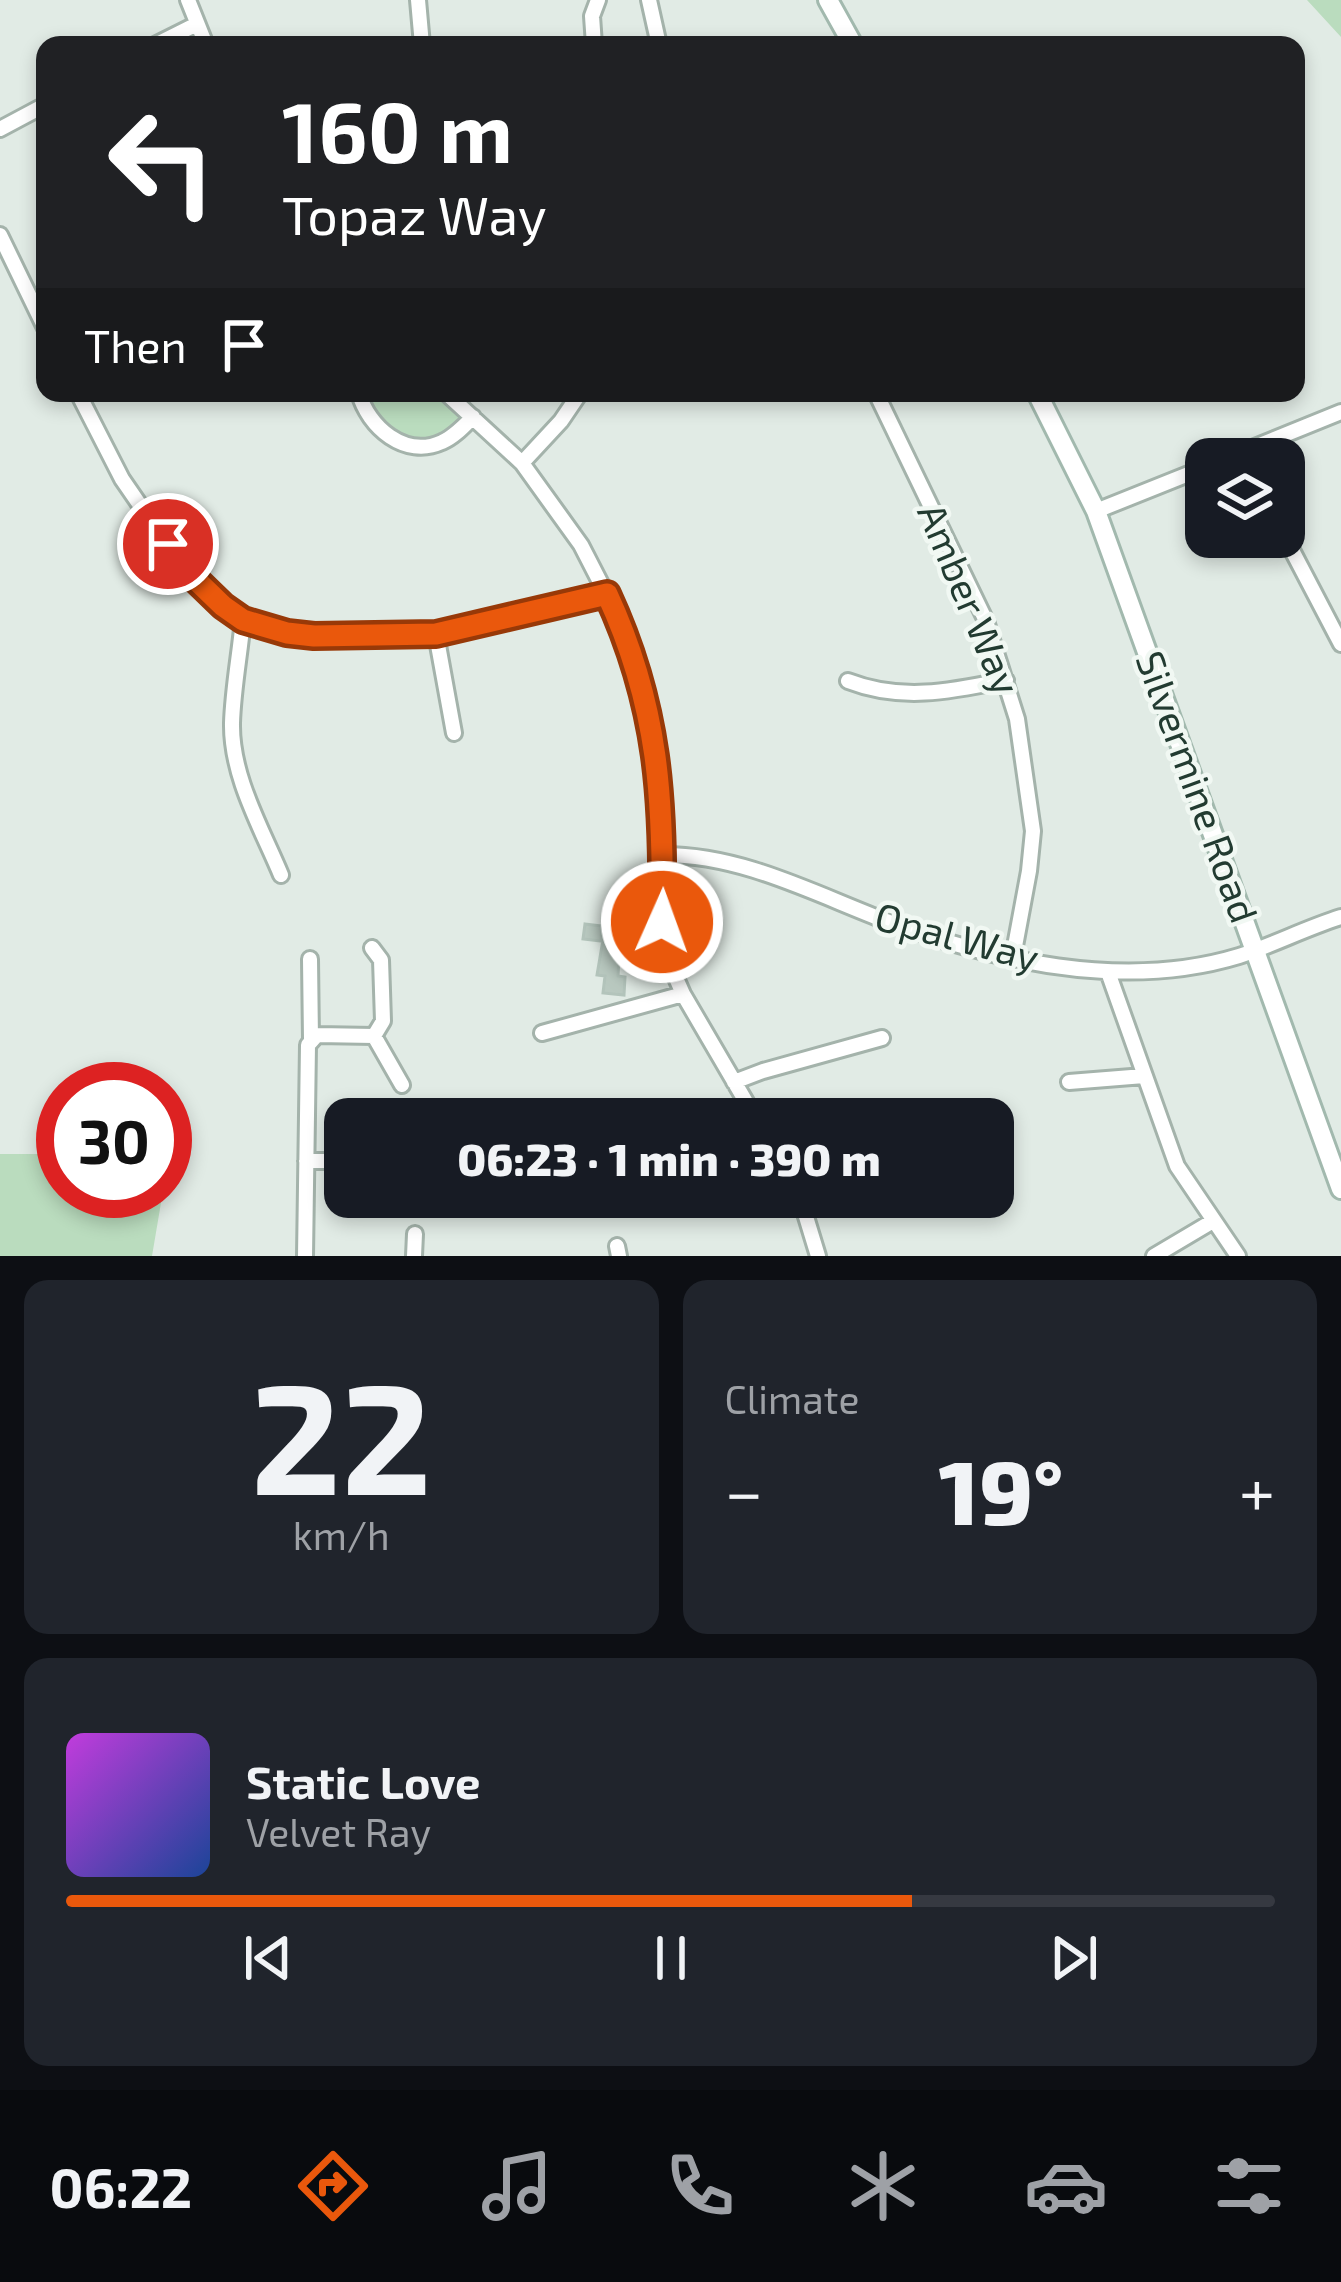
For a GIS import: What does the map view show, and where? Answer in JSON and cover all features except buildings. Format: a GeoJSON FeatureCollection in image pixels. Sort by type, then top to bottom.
{"type":"FeatureCollection","features":[{"type":"Feature","properties":{"kind":"street"},"geometry":{"type":"LineString","coordinates":[[188,0],[202,36]]}},
{"type":"Feature","properties":{"kind":"street"},"geometry":{"type":"LineString","coordinates":[[418,0],[421,36]]}},
{"type":"Feature","properties":{"kind":"street"},"geometry":{"type":"LineString","coordinates":[[594,36],[592,16],[598,0]]}},
{"type":"Feature","properties":{"kind":"street"},"geometry":{"type":"LineString","coordinates":[[649,0],[657,36]]}},
{"type":"Feature","properties":{"kind":"street"},"geometry":{"type":"LineString","coordinates":[[829,0],[848,36]]}},
{"type":"Feature","properties":{"kind":"street"},"geometry":{"type":"LineString","coordinates":[[172,36],[196,23]]}},
{"type":"Feature","properties":{"kind":"street"},"geometry":{"type":"LineString","coordinates":[[0,129],[36,110]]}},
{"type":"Feature","properties":{"kind":"street"},"geometry":{"type":"LineString","coordinates":[[0,235],[36,309]]}},
{"type":"Feature","properties":{"kind":"street"},"geometry":{"type":"LineString","coordinates":[[83,402],[144,511],[205,590],[243,620],[314,636],[436,634],[607,594]]}},
{"type":"Feature","properties":{"kind":"street"},"geometry":{"type":"LineString","coordinates":[[363,402],[375,426],[386,436],[416,446],[447,440],[473,417]]}},
{"type":"Feature","properties":{"kind":"street"},"geometry":{"type":"LineString","coordinates":[[456,402],[522,463],[581,545],[630,648],[654,738],[664,855],[664,943],[683,994],[744,1098]]}},
{"type":"Feature","properties":{"kind":"street"},"geometry":{"type":"LineString","coordinates":[[522,463],[574,402]]}},
{"type":"Feature","properties":{"kind":"street","name":"Amber Way"},"geometry":{"type":"LineString","coordinates":[[880,402],[986,620],[1017,719],[1033,831],[1013,957]]}},
{"type":"Feature","properties":{"kind":"street","name":"Silvermine Road"},"geometry":{"type":"LineString","coordinates":[[1042,402],[1096,511],[1341,1189]]}},
{"type":"Feature","properties":{"kind":"street"},"geometry":{"type":"LineString","coordinates":[[1285,438],[1341,412]]}},
{"type":"Feature","properties":{"kind":"street"},"geometry":{"type":"LineString","coordinates":[[1096,511],[1185,475]]}},
{"type":"Feature","properties":{"kind":"street"},"geometry":{"type":"LineString","coordinates":[[1296,558],[1341,644]]}},
{"type":"Feature","properties":{"kind":"street"},"geometry":{"type":"LineString","coordinates":[[243,620],[232,724],[236,758],[281,874]]}},
{"type":"Feature","properties":{"kind":"street"},"geometry":{"type":"LineString","coordinates":[[436,634],[454,733]]}},
{"type":"Feature","properties":{"kind":"street"},"geometry":{"type":"LineString","coordinates":[[848,681],[912,694],[1006,680]]}},
{"type":"Feature","properties":{"kind":"street","name":"Opal Way"},"geometry":{"type":"LineString","coordinates":[[664,855],[712,858],[743,866],[964,946],[1108,972],[1213,962],[1341,917]]}},
{"type":"Feature","properties":{"kind":"street"},"geometry":{"type":"LineString","coordinates":[[372,948],[381,960],[383,1021],[374,1036]]}},
{"type":"Feature","properties":{"kind":"street"},"geometry":{"type":"LineString","coordinates":[[305,1256],[310,959]]}},
{"type":"Feature","properties":{"kind":"street"},"geometry":{"type":"LineString","coordinates":[[1108,972],[1177,1166],[1238,1256]]}},
{"type":"Feature","properties":{"kind":"street"},"geometry":{"type":"LineString","coordinates":[[542,1034],[683,994]]}},
{"type":"Feature","properties":{"kind":"street"},"geometry":{"type":"LineString","coordinates":[[311,1040],[326,1033],[374,1036]]}},
{"type":"Feature","properties":{"kind":"street"},"geometry":{"type":"LineString","coordinates":[[374,1036],[402,1085]]}},
{"type":"Feature","properties":{"kind":"street"},"geometry":{"type":"LineString","coordinates":[[734,1082],[882,1038]]}},
{"type":"Feature","properties":{"kind":"street"},"geometry":{"type":"LineString","coordinates":[[1069,1082],[1144,1076]]}},
{"type":"Feature","properties":{"kind":"street"},"geometry":{"type":"LineString","coordinates":[[306,1161],[324,1161]]}},
{"type":"Feature","properties":{"kind":"street"},"geometry":{"type":"LineString","coordinates":[[806,1218],[818,1256]]}},
{"type":"Feature","properties":{"kind":"street"},"geometry":{"type":"LineString","coordinates":[[1154,1256],[1214,1221]]}},
{"type":"Feature","properties":{"kind":"street"},"geometry":{"type":"LineString","coordinates":[[414,1256],[415,1234]]}},
{"type":"Feature","properties":{"kind":"green space"},"geometry":{"type":"Polygon","coordinates":[[[1307,0],[1341,0],[1341,37],[1307,0]]]}},
{"type":"Feature","properties":{"kind":"green space"},"geometry":{"type":"Polygon","coordinates":[[[369,402],[453,402],[470,418],[438,443],[391,432],[369,402]]]}},
{"type":"Feature","properties":{"kind":"green space"},"geometry":{"type":"Polygon","coordinates":[[[0,1154],[36,1154],[36,1218],[158,1218],[152,1256],[0,1256],[0,1154]]]}},
{"type":"Feature","properties":{"kind":"route"},"geometry":{"type":"LineString","coordinates":[[168,544],[223,606],[243,620],[287,633],[436,634],[607,594],[643,687],[654,738],[664,855],[662,922]]}}]}
